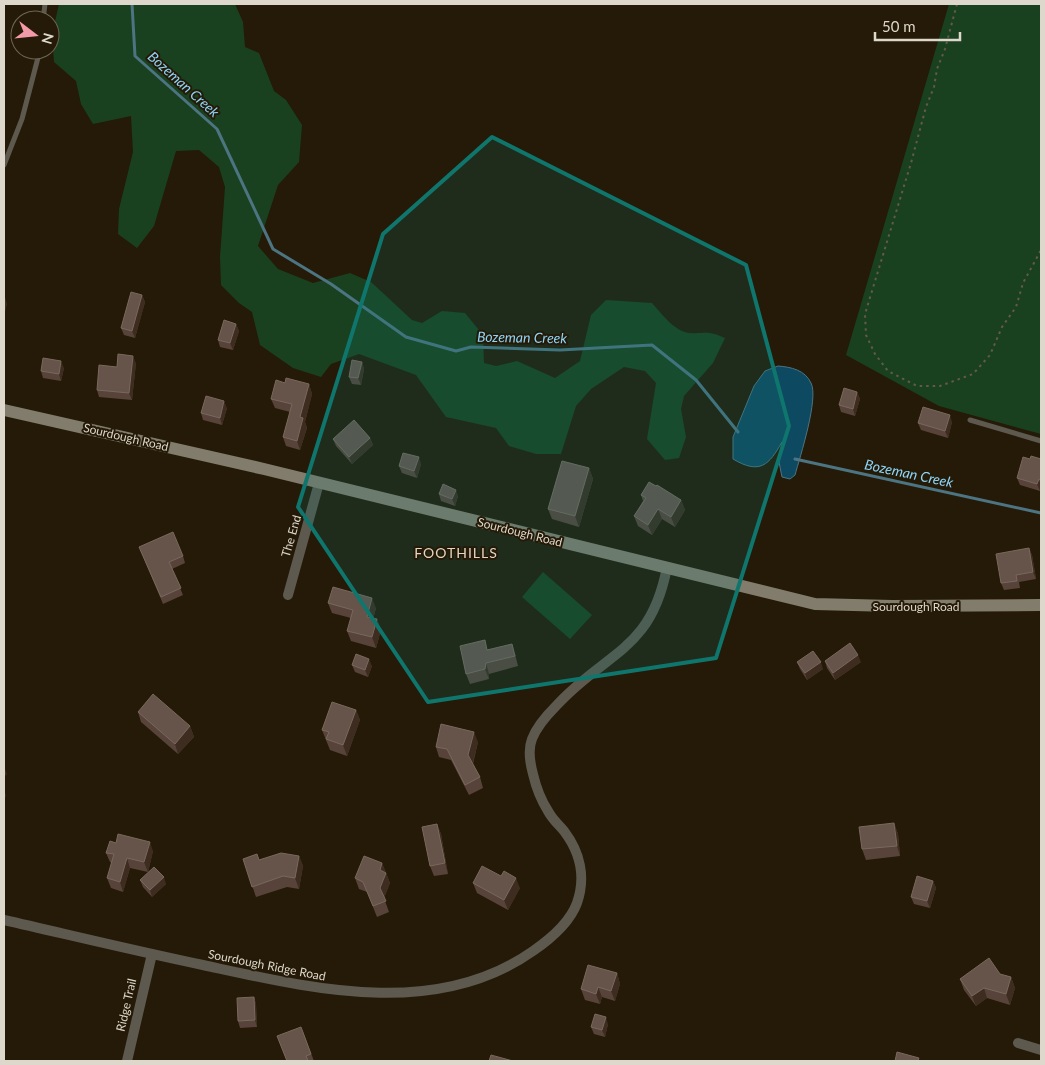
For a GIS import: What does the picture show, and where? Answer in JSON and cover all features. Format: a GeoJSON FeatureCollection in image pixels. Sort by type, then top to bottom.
{"type":"FeatureCollection","features":[{"type":"Feature","properties":{"kind":"street","name":"Sourdough Road"},"geometry":{"type":"LineString","coordinates":[[4,410],[201,454],[815,604],[892,606],[1041,605]]}},
{"type":"Feature","properties":{"kind":"street","name":"The End"},"geometry":{"type":"LineString","coordinates":[[288,595],[319,484]]}},
{"type":"Feature","properties":{"kind":"street","name":"Sourdough Ridge Road"},"geometry":{"type":"LineString","coordinates":[[4,920],[297,986],[348,992],[400,993],[434,990],[475,980],[522,959],[543,944],[562,926],[576,905],[582,881],[578,854],[565,833],[549,813],[537,790],[530,764],[532,739],[544,718],[562,698],[581,680],[623,650],[641,632],[655,610],[662,592],[667,568]]}},
{"type":"Feature","properties":{"kind":"street","name":"Ridge Trail"},"geometry":{"type":"LineString","coordinates":[[127,1061],[152,954]]}},
{"type":"Feature","properties":{"kind":"street"},"geometry":{"type":"LineString","coordinates":[[1018,1043],[1041,1050]]}},
{"type":"Feature","properties":{"kind":"lane"},"geometry":{"type":"LineString","coordinates":[[4,165],[22,120],[38,60]]}},
{"type":"Feature","properties":{"kind":"lane"},"geometry":{"type":"LineString","coordinates":[[970,420],[1041,441]]}},
{"type":"Feature","properties":{"kind":"path"},"geometry":{"type":"LineString","coordinates":[[956,4],[945,49],[937,69],[934,87],[926,107],[865,314],[866,335],[875,354],[888,371],[917,386],[940,386],[973,374],[990,355],[1002,327],[1016,307],[1023,283],[1041,250]]}},
{"type":"Feature","properties":{"kind":"highlighted area"},"geometry":{"type":"Polygon","coordinates":[[[492,137],[746,265],[789,426],[716,658],[428,702],[298,507],[383,234],[492,137]]]}},
{"type":"Feature","properties":{"kind":"green space"},"geometry":{"type":"Polygon","coordinates":[[[59,4],[235,4],[243,22],[245,47],[259,53],[274,91],[286,100],[302,125],[299,162],[278,185],[258,246],[278,269],[313,283],[350,273],[371,282],[412,320],[422,323],[442,311],[465,313],[483,335],[484,363],[496,366],[517,361],[555,378],[580,361],[591,315],[606,300],[652,303],[669,321],[684,332],[710,333],[725,338],[713,363],[684,396],[681,409],[686,437],[679,458],[665,460],[647,439],[656,383],[645,371],[624,367],[591,389],[576,406],[561,454],[536,454],[509,446],[496,428],[446,417],[416,375],[359,354],[331,364],[321,377],[293,368],[260,345],[252,312],[239,303],[221,285],[220,257],[225,187],[219,167],[199,150],[176,151],[154,226],[137,248],[118,234],[119,209],[133,152],[131,116],[93,124],[81,104],[76,81],[54,62],[54,60],[60,60],[60,10],[58,10],[59,4]]]}},
{"type":"Feature","properties":{"kind":"green space"},"geometry":{"type":"Polygon","coordinates":[[[949,4],[1041,4],[1041,434],[939,406],[846,355],[949,4]]]}},
{"type":"Feature","properties":{"kind":"green space"},"geometry":{"type":"Polygon","coordinates":[[[543,572],[592,615],[570,639],[522,597],[543,572]]]}},
{"type":"Feature","properties":{"kind":"water"},"geometry":{"type":"Polygon","coordinates":[[[778,366],[793,368],[801,372],[811,383],[813,391],[811,414],[804,442],[795,475],[790,479],[782,477],[779,462],[782,442],[773,457],[763,465],[757,467],[750,466],[733,459],[733,437],[754,386],[765,371],[778,366]]]}},
{"type":"Feature","properties":{"kind":"building"},"geometry":{"type":"Polygon","coordinates":[[[131,292],[142,295],[132,331],[121,328],[131,292]]]}},
{"type":"Feature","properties":{"kind":"building"},"geometry":{"type":"Polygon","coordinates":[[[224,320],[236,324],[230,343],[218,340],[224,320]]]}},
{"type":"Feature","properties":{"kind":"building"},"geometry":{"type":"Polygon","coordinates":[[[118,354],[133,356],[129,393],[97,390],[99,365],[117,367],[118,354]]]}},
{"type":"Feature","properties":{"kind":"building"},"geometry":{"type":"Polygon","coordinates":[[[43,358],[61,361],[59,374],[41,371],[43,358]]]}},
{"type":"Feature","properties":{"kind":"building"},"geometry":{"type":"Polygon","coordinates":[[[352,360],[362,362],[358,378],[349,377],[352,360]]]}},
{"type":"Feature","properties":{"kind":"building"},"geometry":{"type":"Polygon","coordinates":[[[286,378],[309,384],[300,417],[303,418],[297,441],[283,437],[292,404],[271,399],[276,380],[285,383],[286,378]]]}},
{"type":"Feature","properties":{"kind":"building"},"geometry":{"type":"Polygon","coordinates":[[[844,388],[857,392],[853,409],[839,405],[844,388]]]}},
{"type":"Feature","properties":{"kind":"building"},"geometry":{"type":"Polygon","coordinates":[[[206,396],[224,401],[220,418],[201,413],[206,396]]]}},
{"type":"Feature","properties":{"kind":"building"},"geometry":{"type":"Polygon","coordinates":[[[923,407],[950,415],[945,431],[918,423],[923,407]]]}},
{"type":"Feature","properties":{"kind":"building"},"geometry":{"type":"Polygon","coordinates":[[[354,420],[370,438],[349,457],[333,439],[354,420]]]}},
{"type":"Feature","properties":{"kind":"building"},"geometry":{"type":"Polygon","coordinates":[[[403,453],[419,457],[414,471],[399,466],[403,453]]]}},
{"type":"Feature","properties":{"kind":"building"},"geometry":{"type":"Polygon","coordinates":[[[1031,456],[1041,459],[1041,480],[1039,479],[1037,484],[1017,478],[1023,457],[1030,459],[1031,456]]]}},
{"type":"Feature","properties":{"kind":"building"},"geometry":{"type":"Polygon","coordinates":[[[562,461],[589,468],[575,516],[548,509],[562,461]]]}},
{"type":"Feature","properties":{"kind":"building"},"geometry":{"type":"Polygon","coordinates":[[[649,482],[681,500],[671,517],[658,509],[648,525],[634,516],[646,498],[641,495],[649,482]]]}},
{"type":"Feature","properties":{"kind":"building"},"geometry":{"type":"Polygon","coordinates":[[[443,484],[456,490],[452,499],[439,494],[443,484]]]}},
{"type":"Feature","properties":{"kind":"building"},"geometry":{"type":"Polygon","coordinates":[[[173,532],[183,556],[169,562],[181,588],[161,597],[139,547],[173,532]]]}},
{"type":"Feature","properties":{"kind":"building"},"geometry":{"type":"Polygon","coordinates":[[[1029,548],[1033,572],[1016,575],[1017,581],[1001,583],[996,554],[1029,548]]]}},
{"type":"Feature","properties":{"kind":"building"},"geometry":{"type":"Polygon","coordinates":[[[333,587],[372,598],[367,617],[377,619],[372,637],[347,631],[353,610],[328,603],[333,587]]]}},
{"type":"Feature","properties":{"kind":"building"},"geometry":{"type":"Polygon","coordinates":[[[485,640],[487,650],[512,644],[515,656],[486,663],[485,669],[466,674],[460,646],[485,640]]]}},
{"type":"Feature","properties":{"kind":"building"},"geometry":{"type":"Polygon","coordinates":[[[850,643],[858,655],[833,673],[825,661],[850,643]]]}},
{"type":"Feature","properties":{"kind":"building"},"geometry":{"type":"Polygon","coordinates":[[[813,651],[821,662],[805,673],[797,662],[813,651]]]}},
{"type":"Feature","properties":{"kind":"building"},"geometry":{"type":"Polygon","coordinates":[[[356,654],[369,659],[365,670],[352,665],[356,654]]]}},
{"type":"Feature","properties":{"kind":"building"},"geometry":{"type":"Polygon","coordinates":[[[153,694],[190,726],[175,744],[138,712],[153,694]]]}},
{"type":"Feature","properties":{"kind":"building"},"geometry":{"type":"Polygon","coordinates":[[[332,702],[356,710],[343,745],[326,739],[329,732],[322,730],[332,702]]]}},
{"type":"Feature","properties":{"kind":"building"},"geometry":{"type":"Polygon","coordinates":[[[441,724],[474,732],[468,755],[480,777],[465,785],[447,749],[436,747],[441,724]]]}},
{"type":"Feature","properties":{"kind":"building"},"geometry":{"type":"Polygon","coordinates":[[[894,823],[897,846],[862,849],[859,827],[894,823]]]}},
{"type":"Feature","properties":{"kind":"building"},"geometry":{"type":"Polygon","coordinates":[[[437,824],[445,863],[430,866],[422,827],[437,824]]]}},
{"type":"Feature","properties":{"kind":"building"},"geometry":{"type":"Polygon","coordinates":[[[118,834],[150,842],[144,862],[127,858],[120,882],[107,878],[114,854],[106,853],[110,841],[116,843],[118,834]]]}},
{"type":"Feature","properties":{"kind":"building"},"geometry":{"type":"Polygon","coordinates":[[[281,853],[299,856],[295,878],[283,876],[252,887],[243,859],[257,854],[259,860],[281,853]]]}},
{"type":"Feature","properties":{"kind":"building"},"geometry":{"type":"Polygon","coordinates":[[[364,856],[382,863],[380,870],[386,873],[380,888],[386,901],[373,906],[363,882],[355,878],[364,856]]]}},
{"type":"Feature","properties":{"kind":"building"},"geometry":{"type":"Polygon","coordinates":[[[482,866],[501,876],[504,871],[516,878],[504,900],[473,883],[482,866]]]}},
{"type":"Feature","properties":{"kind":"building"},"geometry":{"type":"Polygon","coordinates":[[[154,867],[164,877],[150,890],[140,880],[154,867]]]}},
{"type":"Feature","properties":{"kind":"building"},"geometry":{"type":"Polygon","coordinates":[[[917,876],[933,881],[927,901],[911,897],[917,876]]]}},
{"type":"Feature","properties":{"kind":"building"},"geometry":{"type":"Polygon","coordinates":[[[989,958],[1000,974],[1011,977],[1006,994],[984,988],[972,996],[960,979],[989,958]]]}},
{"type":"Feature","properties":{"kind":"building"},"geometry":{"type":"Polygon","coordinates":[[[588,965],[617,973],[611,991],[598,987],[596,994],[581,989],[588,965]]]}},
{"type":"Feature","properties":{"kind":"building"},"geometry":{"type":"Polygon","coordinates":[[[254,997],[255,1020],[238,1021],[237,998],[254,997]]]}},
{"type":"Feature","properties":{"kind":"building"},"geometry":{"type":"Polygon","coordinates":[[[595,1014],[606,1017],[602,1030],[591,1027],[595,1014]]]}},
{"type":"Feature","properties":{"kind":"building"},"geometry":{"type":"Polygon","coordinates":[[[301,1027],[311,1054],[306,1056],[308,1061],[287,1061],[277,1036],[301,1027]]]}},
{"type":"Feature","properties":{"kind":"building"},"geometry":{"type":"Polygon","coordinates":[[[897,1052],[919,1058],[918,1061],[895,1061],[897,1052]]]}},
{"type":"Feature","properties":{"kind":"building"},"geometry":{"type":"Polygon","coordinates":[[[491,1055],[513,1061],[489,1061],[491,1055]]]}},
{"type":"Feature","properties":{"kind":"waterway","name":"Bozeman Creek"},"geometry":{"type":"LineString","coordinates":[[132,4],[135,56],[217,129],[273,249],[331,284],[406,337],[456,351],[471,347],[560,350],[652,345],[696,380],[738,432]]}},
{"type":"Feature","properties":{"kind":"waterway","name":"Bozeman Creek"},"geometry":{"type":"LineString","coordinates":[[795,459],[1041,513]]}},
{"type":"Feature","properties":{"kind":"district","name":"FOOTHILLS"},"geometry":{"type":"Point","coordinates":[456,552]}}]}
